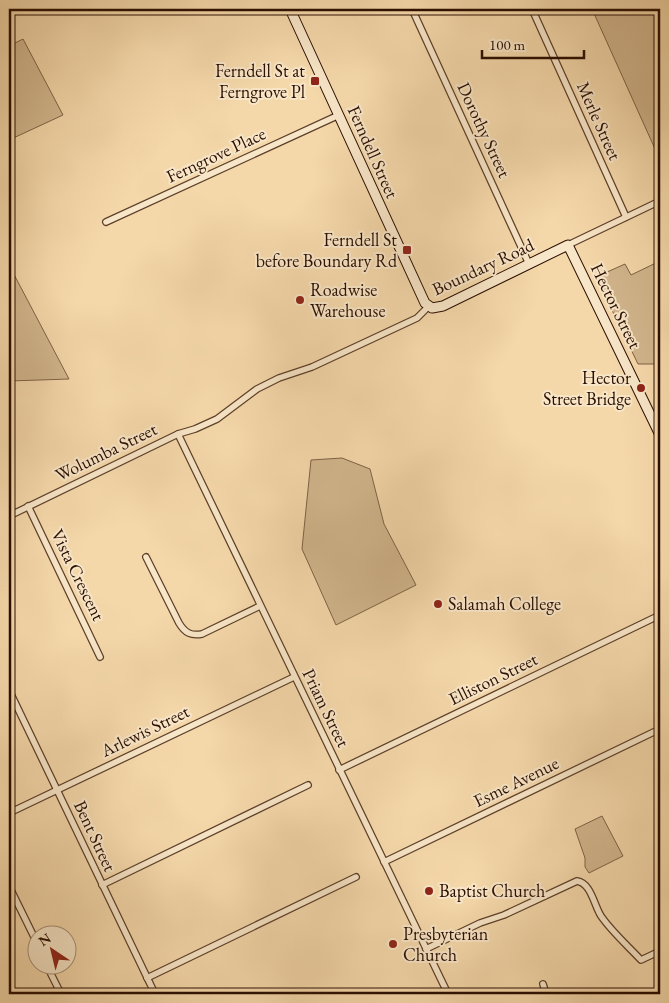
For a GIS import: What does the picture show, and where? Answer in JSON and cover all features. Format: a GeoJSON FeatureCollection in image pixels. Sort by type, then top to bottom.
{"type":"FeatureCollection","features":[{"type":"Feature","properties":{"kind":"main road","name":"Ferndell Street"},"geometry":{"type":"LineString","coordinates":[[290,9],[422,298],[429,306]]}},
{"type":"Feature","properties":{"kind":"main road","name":"Boundary Road"},"geometry":{"type":"LineString","coordinates":[[429,306],[436,309],[443,306],[568,244]]}},
{"type":"Feature","properties":{"kind":"main road","name":"Hector Street"},"geometry":{"type":"LineString","coordinates":[[568,244],[660,435]]}},
{"type":"Feature","properties":{"kind":"street","name":"Dorothy Street"},"geometry":{"type":"LineString","coordinates":[[412,9],[529,264]]}},
{"type":"Feature","properties":{"kind":"street","name":"Merle Street"},"geometry":{"type":"LineString","coordinates":[[532,9],[626,217]]}},
{"type":"Feature","properties":{"kind":"street","name":"Ferngrove Place"},"geometry":{"type":"LineString","coordinates":[[106,222],[339,115]]}},
{"type":"Feature","properties":{"kind":"street","name":"Boundary Road"},"geometry":{"type":"LineString","coordinates":[[568,244],[660,201]]}},
{"type":"Feature","properties":{"kind":"street","name":"Boundary Road"},"geometry":{"type":"LineString","coordinates":[[216,419],[257,389],[279,378],[312,367],[417,318],[429,306]]}},
{"type":"Feature","properties":{"kind":"street","name":"Wolumba Street"},"geometry":{"type":"LineString","coordinates":[[9,516],[178,434],[195,429],[216,419]]}},
{"type":"Feature","properties":{"kind":"street","name":"Priam Street"},"geometry":{"type":"LineString","coordinates":[[178,434],[448,994]]}},
{"type":"Feature","properties":{"kind":"street","name":"Vista Crescent"},"geometry":{"type":"LineString","coordinates":[[28,506],[100,657]]}},
{"type":"Feature","properties":{"kind":"street"},"geometry":{"type":"LineString","coordinates":[[146,556],[179,623],[188,634],[202,634],[260,606]]}},
{"type":"Feature","properties":{"kind":"street","name":"Elliston Street"},"geometry":{"type":"LineString","coordinates":[[339,770],[660,615]]}},
{"type":"Feature","properties":{"kind":"street","name":"Arlewis Street"},"geometry":{"type":"LineString","coordinates":[[9,813],[294,677]]}},
{"type":"Feature","properties":{"kind":"street","name":"Bent Street"},"geometry":{"type":"LineString","coordinates":[[9,690],[155,994]]}},
{"type":"Feature","properties":{"kind":"street","name":"Esme Avenue"},"geometry":{"type":"LineString","coordinates":[[384,862],[660,729]]}},
{"type":"Feature","properties":{"kind":"street"},"geometry":{"type":"LineString","coordinates":[[102,885],[308,785]]}},
{"type":"Feature","properties":{"kind":"street"},"geometry":{"type":"LineString","coordinates":[[147,978],[356,877]]}},
{"type":"Feature","properties":{"kind":"street"},"geometry":{"type":"LineString","coordinates":[[426,949],[480,923],[504,915],[577,881],[587,887],[602,916],[641,960],[660,951]]}},
{"type":"Feature","properties":{"kind":"street"},"geometry":{"type":"LineString","coordinates":[[9,886],[28,926]]}},
{"type":"Feature","properties":{"kind":"street"},"geometry":{"type":"LineString","coordinates":[[52,976],[61,994]]}},
{"type":"Feature","properties":{"kind":"street"},"geometry":{"type":"LineString","coordinates":[[543,984],[546,994]]}},
{"type":"Feature","properties":{"kind":"shaded area"},"geometry":{"type":"Polygon","coordinates":[[[592,9],[660,9],[660,160],[592,9]]]}},
{"type":"Feature","properties":{"kind":"shaded area"},"geometry":{"type":"Polygon","coordinates":[[[23,39],[63,115],[9,140],[9,46],[23,39]]]}},
{"type":"Feature","properties":{"kind":"shaded area"},"geometry":{"type":"Polygon","coordinates":[[[660,261],[660,364],[638,364],[596,277],[625,264],[631,275],[660,261]]]}},
{"type":"Feature","properties":{"kind":"shaded area"},"geometry":{"type":"Polygon","coordinates":[[[9,265],[69,379],[9,381],[9,265]]]}},
{"type":"Feature","properties":{"kind":"shaded area"},"geometry":{"type":"Polygon","coordinates":[[[342,458],[370,469],[384,524],[416,585],[336,625],[302,549],[311,460],[342,458]]]}},
{"type":"Feature","properties":{"kind":"shaded area"},"geometry":{"type":"Polygon","coordinates":[[[602,816],[623,856],[589,873],[585,867],[585,858],[575,829],[602,816]]]}},
{"type":"Feature","properties":{"kind":"place","name":"Ferndell St at Ferngrove Pl"},"geometry":{"type":"Point","coordinates":[315,81]}},
{"type":"Feature","properties":{"kind":"place","name":"Ferndell St before Boundary Rd"},"geometry":{"type":"Point","coordinates":[407,250]}},
{"type":"Feature","properties":{"kind":"place","name":"Roadwise Warehouse"},"geometry":{"type":"Point","coordinates":[300,300]}},
{"type":"Feature","properties":{"kind":"place","name":"Hector Street Bridge"},"geometry":{"type":"Point","coordinates":[641,388]}},
{"type":"Feature","properties":{"kind":"place","name":"Salamah College"},"geometry":{"type":"Point","coordinates":[438,604]}},
{"type":"Feature","properties":{"kind":"place","name":"Baptist Church"},"geometry":{"type":"Point","coordinates":[429,891]}},
{"type":"Feature","properties":{"kind":"place","name":"Presbyterian Church"},"geometry":{"type":"Point","coordinates":[393,944]}}]}
